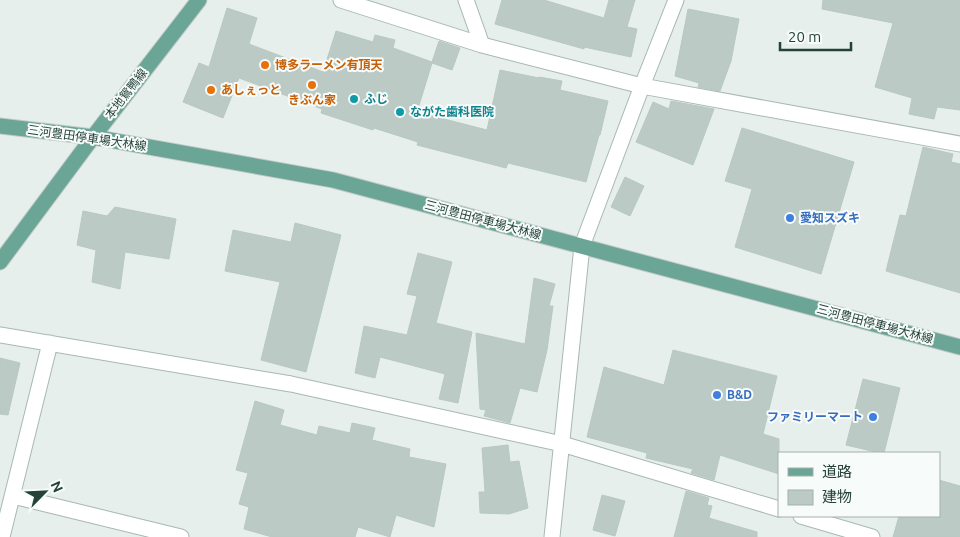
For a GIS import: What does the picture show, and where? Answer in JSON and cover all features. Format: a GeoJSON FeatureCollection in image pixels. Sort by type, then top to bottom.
{"type":"FeatureCollection","features":[{"type":"Feature","properties":{"kind":"main road","name":"本地鴛鴨線"},"geometry":{"type":"LineString","coordinates":[[0,262],[93,137],[199,0]]}},
{"type":"Feature","properties":{"kind":"main road","name":"三河豊田停車場大林線"},"geometry":{"type":"LineString","coordinates":[[0,126],[93,137],[334,180],[960,347]]}},
{"type":"Feature","properties":{"kind":"street"},"geometry":{"type":"LineString","coordinates":[[341,0],[482,45],[642,86],[960,144]]}},
{"type":"Feature","properties":{"kind":"street"},"geometry":{"type":"LineString","coordinates":[[466,0],[482,45]]}},
{"type":"Feature","properties":{"kind":"street"},"geometry":{"type":"LineString","coordinates":[[552,537],[582,246],[676,0]]}},
{"type":"Feature","properties":{"kind":"street"},"geometry":{"type":"LineString","coordinates":[[0,335],[291,384],[562,444],[778,509]]}},
{"type":"Feature","properties":{"kind":"street"},"geometry":{"type":"LineString","coordinates":[[2,537],[50,343]]}},
{"type":"Feature","properties":{"kind":"street"},"geometry":{"type":"LineString","coordinates":[[13,496],[181,537]]}},
{"type":"Feature","properties":{"kind":"street"},"geometry":{"type":"LineString","coordinates":[[804,517],[872,537]]}},
{"type":"Feature","properties":{"kind":"building"},"geometry":{"type":"Polygon","coordinates":[[[502,0],[544,0],[604,18],[609,0],[635,0],[627,27],[637,29],[631,57],[584,47],[584,49],[495,24],[502,0]]]}},
{"type":"Feature","properties":{"kind":"building"},"geometry":{"type":"Polygon","coordinates":[[[823,0],[960,0],[960,110],[937,107],[934,119],[909,114],[912,98],[875,87],[893,23],[822,9],[823,0]]]}},
{"type":"Feature","properties":{"kind":"building"},"geometry":{"type":"Polygon","coordinates":[[[227,8],[257,18],[249,44],[323,72],[336,31],[373,42],[375,35],[395,40],[393,48],[432,62],[439,41],[460,48],[452,70],[432,63],[417,112],[487,130],[500,70],[562,81],[560,90],[608,101],[586,182],[508,163],[506,168],[417,145],[418,142],[321,113],[322,109],[239,78],[223,118],[183,102],[199,63],[209,67],[227,8]]]}},
{"type":"Feature","properties":{"kind":"building"},"geometry":{"type":"Polygon","coordinates":[[[688,9],[739,19],[731,61],[720,91],[698,87],[699,83],[675,76],[688,9]]]}},
{"type":"Feature","properties":{"kind":"building"},"geometry":{"type":"Polygon","coordinates":[[[671,101],[714,109],[693,165],[636,142],[653,102],[669,109],[671,101]]]}},
{"type":"Feature","properties":{"kind":"building","name":"愛知スズキ"},"geometry":{"type":"Polygon","coordinates":[[[742,128],[854,162],[821,274],[735,247],[752,189],[725,181],[742,128]]]}},
{"type":"Feature","properties":{"kind":"building"},"geometry":{"type":"Polygon","coordinates":[[[923,147],[953,154],[951,162],[960,164],[960,293],[886,271],[900,215],[906,216],[923,147]]]}},
{"type":"Feature","properties":{"kind":"building"},"geometry":{"type":"Polygon","coordinates":[[[625,177],[644,186],[630,216],[611,207],[625,177]]]}},
{"type":"Feature","properties":{"kind":"building"},"geometry":{"type":"Polygon","coordinates":[[[115,207],[176,219],[169,259],[125,252],[120,289],[92,282],[96,250],[77,245],[83,211],[107,216],[115,207]]]}},
{"type":"Feature","properties":{"kind":"building"},"geometry":{"type":"Polygon","coordinates":[[[295,223],[341,235],[306,372],[261,360],[280,282],[225,271],[233,230],[291,242],[295,223]]]}},
{"type":"Feature","properties":{"kind":"building"},"geometry":{"type":"Polygon","coordinates":[[[418,253],[452,262],[436,323],[472,332],[458,403],[439,399],[445,374],[380,357],[375,378],[355,373],[364,326],[407,335],[417,296],[407,294],[418,253]]]}},
{"type":"Feature","properties":{"kind":"building"},"geometry":{"type":"Polygon","coordinates":[[[534,278],[555,284],[549,306],[553,306],[547,350],[537,392],[520,388],[510,423],[484,416],[486,410],[480,409],[476,333],[525,344],[534,278]]]}},
{"type":"Feature","properties":{"kind":"building"},"geometry":{"type":"Polygon","coordinates":[[[673,350],[777,376],[763,434],[779,439],[778,474],[720,455],[714,480],[691,473],[693,469],[646,458],[647,453],[587,437],[604,367],[664,385],[673,350]]]}},
{"type":"Feature","properties":{"kind":"building"},"geometry":{"type":"Polygon","coordinates":[[[0,358],[20,363],[8,415],[0,414],[0,358]]]}},
{"type":"Feature","properties":{"kind":"building","name":"ファミリーマート"},"geometry":{"type":"Polygon","coordinates":[[[863,379],[900,388],[884,452],[876,452],[846,445],[863,379]]]}},
{"type":"Feature","properties":{"kind":"building"},"geometry":{"type":"Polygon","coordinates":[[[255,401],[284,410],[280,425],[317,435],[319,426],[350,433],[352,423],[375,428],[372,440],[410,449],[409,457],[446,464],[434,527],[396,515],[390,537],[358,527],[355,537],[272,537],[244,529],[249,507],[239,504],[248,473],[236,470],[255,401]]]}},
{"type":"Feature","properties":{"kind":"building"},"geometry":{"type":"Polygon","coordinates":[[[508,445],[510,462],[519,461],[528,508],[509,514],[480,513],[479,492],[485,492],[482,448],[508,445]]]}},
{"type":"Feature","properties":{"kind":"building"},"geometry":{"type":"Polygon","coordinates":[[[940,480],[960,486],[960,537],[893,537],[899,517],[940,517],[940,480]]]}},
{"type":"Feature","properties":{"kind":"building"},"geometry":{"type":"Polygon","coordinates":[[[686,491],[709,498],[707,505],[712,506],[709,518],[757,532],[757,537],[674,537],[686,491]]]}},
{"type":"Feature","properties":{"kind":"building"},"geometry":{"type":"Polygon","coordinates":[[[602,495],[625,501],[615,536],[593,530],[602,495]]]}},
{"type":"Feature","properties":{"kind":"place","name":"博多ラーメン有頂天"},"geometry":{"type":"Point","coordinates":[265,65]}},
{"type":"Feature","properties":{"kind":"place","name":"きぶん家"},"geometry":{"type":"Point","coordinates":[312,85]}},
{"type":"Feature","properties":{"kind":"place","name":"あしぇっと"},"geometry":{"type":"Point","coordinates":[211,90]}},
{"type":"Feature","properties":{"kind":"place","name":"ふじ"},"geometry":{"type":"Point","coordinates":[354,99]}},
{"type":"Feature","properties":{"kind":"place","name":"ながた歯科医院"},"geometry":{"type":"Point","coordinates":[400,112]}},
{"type":"Feature","properties":{"kind":"place","name":"愛知スズキ"},"geometry":{"type":"Point","coordinates":[790,218]}},
{"type":"Feature","properties":{"kind":"place","name":"B&D"},"geometry":{"type":"Point","coordinates":[717,395]}},
{"type":"Feature","properties":{"kind":"place","name":"ファミリーマート"},"geometry":{"type":"Point","coordinates":[873,417]}}]}
